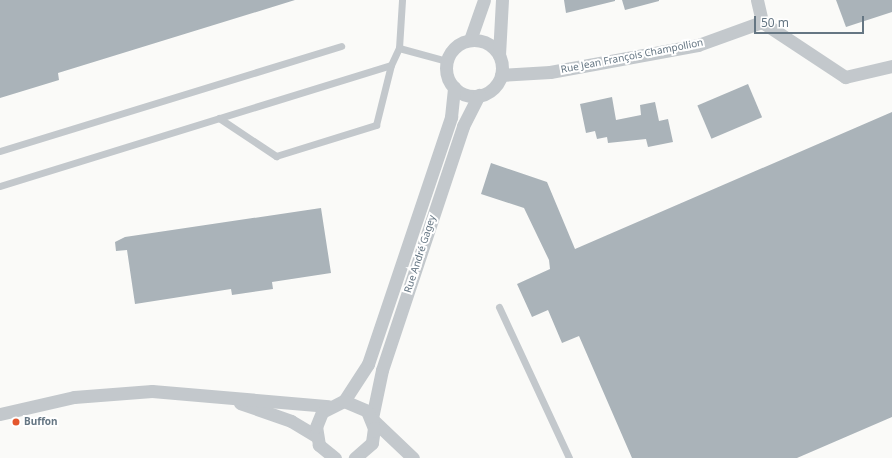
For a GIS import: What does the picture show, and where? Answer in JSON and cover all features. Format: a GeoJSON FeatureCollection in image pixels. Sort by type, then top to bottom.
{"type":"FeatureCollection","features":[{"type":"Feature","properties":{"kind":"street"},"geometry":{"type":"LineString","coordinates":[[470,40],[484,0]]}},
{"type":"Feature","properties":{"kind":"street"},"geometry":{"type":"LineString","coordinates":[[499,55],[487,43],[470,40],[455,47],[447,61],[447,75],[454,87],[466,95],[480,95],[493,88],[501,75],[499,55],[502,0]]}},
{"type":"Feature","properties":{"kind":"street"},"geometry":{"type":"LineString","coordinates":[[757,0],[762,22],[845,77],[892,66]]}},
{"type":"Feature","properties":{"kind":"street","name":"Rue Jean François Champollion"},"geometry":{"type":"LineString","coordinates":[[501,75],[527,76],[698,45],[762,22]]}},
{"type":"Feature","properties":{"kind":"street","name":"Rue André Gagey"},"geometry":{"type":"LineString","coordinates":[[344,401],[368,364],[451,117],[454,87]]}},
{"type":"Feature","properties":{"kind":"street","name":"Rue André Gagey"},"geometry":{"type":"LineString","coordinates":[[358,457],[372,443],[372,419],[382,370],[460,133],[480,95]]}},
{"type":"Feature","properties":{"kind":"street"},"geometry":{"type":"LineString","coordinates":[[0,414],[74,397],[113,393],[189,393],[328,406],[344,401],[360,405],[372,419],[413,458]]}},
{"type":"Feature","properties":{"kind":"street"},"geometry":{"type":"LineString","coordinates":[[225,397],[291,421],[316,436]]}},
{"type":"Feature","properties":{"kind":"street"},"geometry":{"type":"LineString","coordinates":[[328,406],[318,419],[316,436],[319,445],[332,458]]}},
{"type":"Feature","properties":{"kind":"street"},"geometry":{"type":"LineString","coordinates":[[358,457],[374,458]]}},
{"type":"Feature","properties":{"kind":"lane"},"geometry":{"type":"LineString","coordinates":[[218,118],[276,156],[376,125],[391,65],[399,48],[402,0]]}},
{"type":"Feature","properties":{"kind":"lane"},"geometry":{"type":"LineString","coordinates":[[0,151],[341,46]]}},
{"type":"Feature","properties":{"kind":"lane"},"geometry":{"type":"LineString","coordinates":[[399,48],[447,61]]}},
{"type":"Feature","properties":{"kind":"lane"},"geometry":{"type":"LineString","coordinates":[[0,186],[391,65]]}},
{"type":"Feature","properties":{"kind":"lane"},"geometry":{"type":"LineString","coordinates":[[499,307],[569,458]]}},
{"type":"Feature","properties":{"kind":"building"},"geometry":{"type":"Polygon","coordinates":[[[0,0],[295,0],[58,73],[59,80],[0,98],[0,0]]]}},
{"type":"Feature","properties":{"kind":"building"},"geometry":{"type":"Polygon","coordinates":[[[564,0],[615,0],[615,1],[566,13],[564,0]]]}},
{"type":"Feature","properties":{"kind":"building"},"geometry":{"type":"Polygon","coordinates":[[[622,0],[659,0],[659,1],[625,10],[622,0]]]}},
{"type":"Feature","properties":{"kind":"building"},"geometry":{"type":"Polygon","coordinates":[[[836,0],[892,0],[892,12],[846,27],[836,0]]]}},
{"type":"Feature","properties":{"kind":"building"},"geometry":{"type":"Polygon","coordinates":[[[748,84],[762,117],[711,139],[697,105],[748,84]]]}},
{"type":"Feature","properties":{"kind":"building"},"geometry":{"type":"Polygon","coordinates":[[[612,97],[616,120],[641,115],[640,105],[655,102],[659,121],[668,119],[673,142],[648,147],[646,139],[608,143],[607,137],[597,139],[595,131],[586,133],[580,104],[612,97]]]}},
{"type":"Feature","properties":{"kind":"building"},"geometry":{"type":"Polygon","coordinates":[[[892,112],[892,417],[797,458],[632,458],[579,336],[562,343],[548,310],[532,317],[517,284],[550,269],[549,260],[524,208],[481,194],[491,163],[547,182],[575,249],[892,112]]]}},
{"type":"Feature","properties":{"kind":"building"},"geometry":{"type":"Polygon","coordinates":[[[321,208],[331,273],[272,282],[273,289],[232,295],[231,289],[135,304],[127,250],[116,251],[115,242],[125,237],[321,208]]]}},
{"type":"Feature","properties":{"kind":"place","name":"Buffon"},"geometry":{"type":"Point","coordinates":[16,422]}}]}
